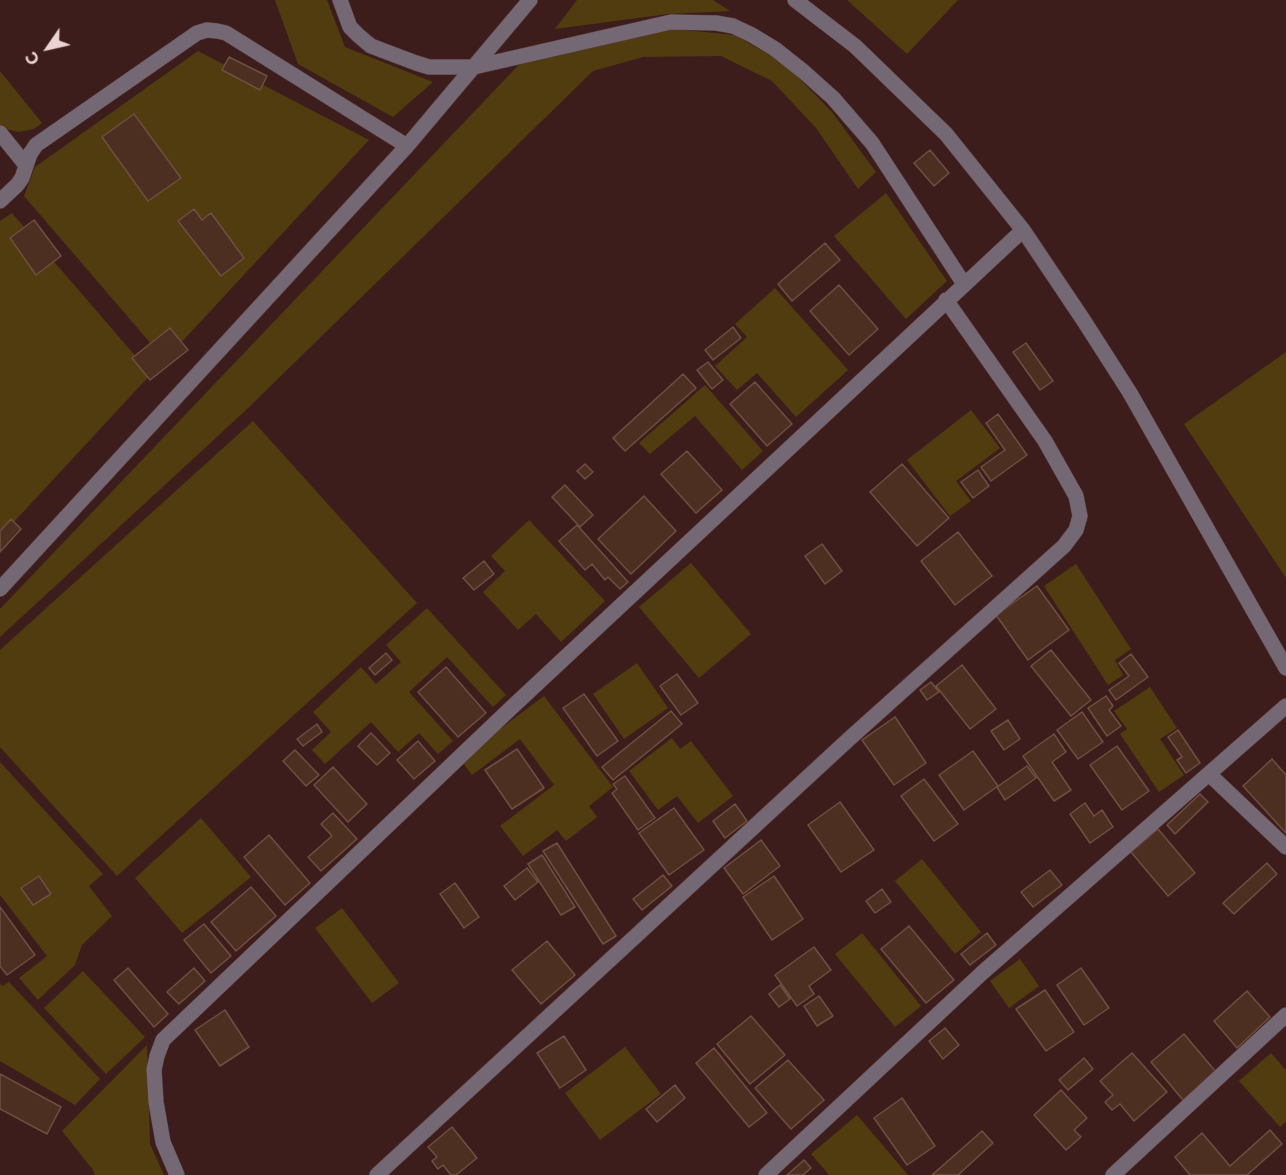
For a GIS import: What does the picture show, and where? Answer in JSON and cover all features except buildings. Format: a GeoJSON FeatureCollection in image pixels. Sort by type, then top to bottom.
{"type":"FeatureCollection","features":[{"type":"Feature","properties":{"kind":"street"},"geometry":{"type":"LineString","coordinates":[[340,0],[350,27],[371,46],[429,67],[474,67],[671,22],[716,23],[733,26],[775,49],[833,98],[872,143],[964,284]]}},
{"type":"Feature","properties":{"kind":"street"},"geometry":{"type":"LineString","coordinates":[[0,589],[407,146],[530,0]]}},
{"type":"Feature","properties":{"kind":"street"},"geometry":{"type":"LineString","coordinates":[[795,0],[855,46],[946,134],[1023,230],[1130,393],[1286,668]]}},
{"type":"Feature","properties":{"kind":"street"},"geometry":{"type":"LineString","coordinates":[[0,201],[22,178],[30,154],[36,145],[197,33],[207,30],[226,33],[407,146]]}},
{"type":"Feature","properties":{"kind":"street"},"geometry":{"type":"LineString","coordinates":[[0,133],[26,164]]}},
{"type":"Feature","properties":{"kind":"street"},"geometry":{"type":"LineString","coordinates":[[177,1175],[163,1142],[156,1102],[154,1070],[163,1040],[510,708],[1023,230]]}},
{"type":"Feature","properties":{"kind":"street"},"geometry":{"type":"LineString","coordinates":[[377,1175],[849,739],[1064,546],[1076,530],[1080,516],[1076,496],[1045,441],[946,300]]}},
{"type":"Feature","properties":{"kind":"street"},"geometry":{"type":"LineString","coordinates":[[766,1175],[982,973],[1286,706]]}},
{"type":"Feature","properties":{"kind":"street"},"geometry":{"type":"LineString","coordinates":[[1209,774],[1286,847]]}},
{"type":"Feature","properties":{"kind":"street"},"geometry":{"type":"LineString","coordinates":[[1113,1175],[1286,1015]]}},
{"type":"Feature","properties":{"kind":"shaded area"},"geometry":{"type":"Polygon","coordinates":[[[275,0],[327,0],[345,47],[433,82],[393,117],[298,64],[275,0]]]}},
{"type":"Feature","properties":{"kind":"shaded area"},"geometry":{"type":"Polygon","coordinates":[[[577,0],[713,0],[730,11],[668,14],[555,29],[577,0]]]}},
{"type":"Feature","properties":{"kind":"shaded area"},"geometry":{"type":"Polygon","coordinates":[[[847,0],[958,0],[907,54],[847,0]]]}},
{"type":"Feature","properties":{"kind":"shaded area"},"geometry":{"type":"Polygon","coordinates":[[[674,29],[735,35],[785,64],[832,112],[876,172],[858,189],[816,128],[772,81],[721,56],[643,57],[593,71],[245,411],[0,637],[0,609],[531,52],[674,29]]]}},
{"type":"Feature","properties":{"kind":"shaded area"},"geometry":{"type":"Polygon","coordinates":[[[198,51],[369,140],[165,360],[24,196],[35,167],[198,51]]]}},
{"type":"Feature","properties":{"kind":"shaded area"},"geometry":{"type":"Polygon","coordinates":[[[0,71],[42,123],[34,129],[18,132],[0,125],[0,71]]]}},
{"type":"Feature","properties":{"kind":"shaded area"},"geometry":{"type":"Polygon","coordinates":[[[886,193],[947,281],[906,319],[834,236],[886,193]]]}},
{"type":"Feature","properties":{"kind":"shaded area"},"geometry":{"type":"Polygon","coordinates":[[[12,213],[151,374],[0,537],[0,221],[12,213]]]}},
{"type":"Feature","properties":{"kind":"shaded area"},"geometry":{"type":"Polygon","coordinates":[[[775,288],[848,370],[796,417],[757,373],[737,390],[715,366],[747,337],[735,324],[775,288]]]}},
{"type":"Feature","properties":{"kind":"shaded area"},"geometry":{"type":"Polygon","coordinates":[[[1286,352],[1286,578],[1184,424],[1286,352]]]}},
{"type":"Feature","properties":{"kind":"shaded area"},"geometry":{"type":"Polygon","coordinates":[[[705,385],[763,451],[742,470],[695,416],[650,454],[639,443],[705,385]]]}},
{"type":"Feature","properties":{"kind":"shaded area"},"geometry":{"type":"Polygon","coordinates":[[[971,410],[1000,448],[956,481],[971,501],[950,516],[907,460],[971,410]]]}},
{"type":"Feature","properties":{"kind":"shaded area"},"geometry":{"type":"Polygon","coordinates":[[[253,421],[417,603],[117,876],[0,747],[0,650],[253,421]]]}},
{"type":"Feature","properties":{"kind":"shaded area"},"geometry":{"type":"Polygon","coordinates":[[[529,520],[605,601],[561,642],[536,614],[518,630],[483,592],[505,571],[491,556],[529,520]]]}},
{"type":"Feature","properties":{"kind":"shaded area"},"geometry":{"type":"Polygon","coordinates":[[[691,563],[751,634],[699,678],[639,607],[691,563]]]}},
{"type":"Feature","properties":{"kind":"shaded area"},"geometry":{"type":"Polygon","coordinates":[[[1076,564],[1131,649],[1115,660],[1123,675],[1108,685],[1044,586],[1076,564]]]}},
{"type":"Feature","properties":{"kind":"shaded area"},"geometry":{"type":"Polygon","coordinates":[[[427,608],[506,695],[493,707],[447,657],[409,692],[453,741],[438,754],[419,733],[398,752],[371,722],[325,764],[312,750],[331,732],[313,712],[361,667],[376,684],[401,662],[386,645],[427,608]]]}},
{"type":"Feature","properties":{"kind":"shaded area"},"geometry":{"type":"Polygon","coordinates":[[[637,663],[668,708],[624,739],[593,694],[637,663]]]}},
{"type":"Feature","properties":{"kind":"shaded area"},"geometry":{"type":"Polygon","coordinates":[[[1150,687],[1177,728],[1160,739],[1184,775],[1159,792],[1120,734],[1127,729],[1114,711],[1150,687]]]}},
{"type":"Feature","properties":{"kind":"shaded area"},"geometry":{"type":"Polygon","coordinates":[[[544,696],[613,787],[589,806],[597,817],[566,841],[557,830],[523,856],[500,826],[554,785],[520,739],[472,775],[460,759],[544,696]]]}},
{"type":"Feature","properties":{"kind":"shaded area"},"geometry":{"type":"Polygon","coordinates":[[[672,738],[680,749],[691,741],[733,796],[698,823],[677,796],[658,810],[629,771],[672,738]]]}},
{"type":"Feature","properties":{"kind":"shaded area"},"geometry":{"type":"Polygon","coordinates":[[[0,762],[103,874],[89,886],[112,916],[82,945],[75,965],[38,1000],[19,978],[47,956],[0,895],[0,762]]]}},
{"type":"Feature","properties":{"kind":"shaded area"},"geometry":{"type":"Polygon","coordinates":[[[201,818],[251,877],[182,933],[135,878],[201,818]]]}},
{"type":"Feature","properties":{"kind":"shaded area"},"geometry":{"type":"Polygon","coordinates":[[[922,859],[981,932],[955,954],[895,881],[922,859]]]}},
{"type":"Feature","properties":{"kind":"shaded area"},"geometry":{"type":"Polygon","coordinates":[[[342,908],[399,983],[372,1003],[315,928],[342,908]]]}},
{"type":"Feature","properties":{"kind":"shaded area"},"geometry":{"type":"Polygon","coordinates":[[[862,933],[921,1006],[895,1027],[835,954],[862,933]]]}},
{"type":"Feature","properties":{"kind":"shaded area"},"geometry":{"type":"Polygon","coordinates":[[[1020,959],[1039,986],[1009,1008],[990,981],[1020,959]]]}},
{"type":"Feature","properties":{"kind":"shaded area"},"geometry":{"type":"Polygon","coordinates":[[[83,971],[145,1037],[106,1074],[44,1008],[83,971]]]}},
{"type":"Feature","properties":{"kind":"shaded area"},"geometry":{"type":"Polygon","coordinates":[[[9,982],[100,1079],[75,1105],[0,1061],[0,984],[3,986],[9,982]]]}},
{"type":"Feature","properties":{"kind":"shaded area"},"geometry":{"type":"Polygon","coordinates":[[[147,1045],[150,1144],[164,1175],[95,1175],[62,1131],[147,1045]]]}},
{"type":"Feature","properties":{"kind":"shaded area"},"geometry":{"type":"Polygon","coordinates":[[[625,1047],[661,1094],[600,1140],[565,1093],[625,1047]]]}},
{"type":"Feature","properties":{"kind":"shaded area"},"geometry":{"type":"Polygon","coordinates":[[[1271,1053],[1286,1070],[1286,1122],[1280,1127],[1239,1081],[1271,1053]]]}},
{"type":"Feature","properties":{"kind":"shaded area"},"geometry":{"type":"Polygon","coordinates":[[[857,1115],[908,1175],[829,1175],[811,1154],[857,1115]]]}}]}
